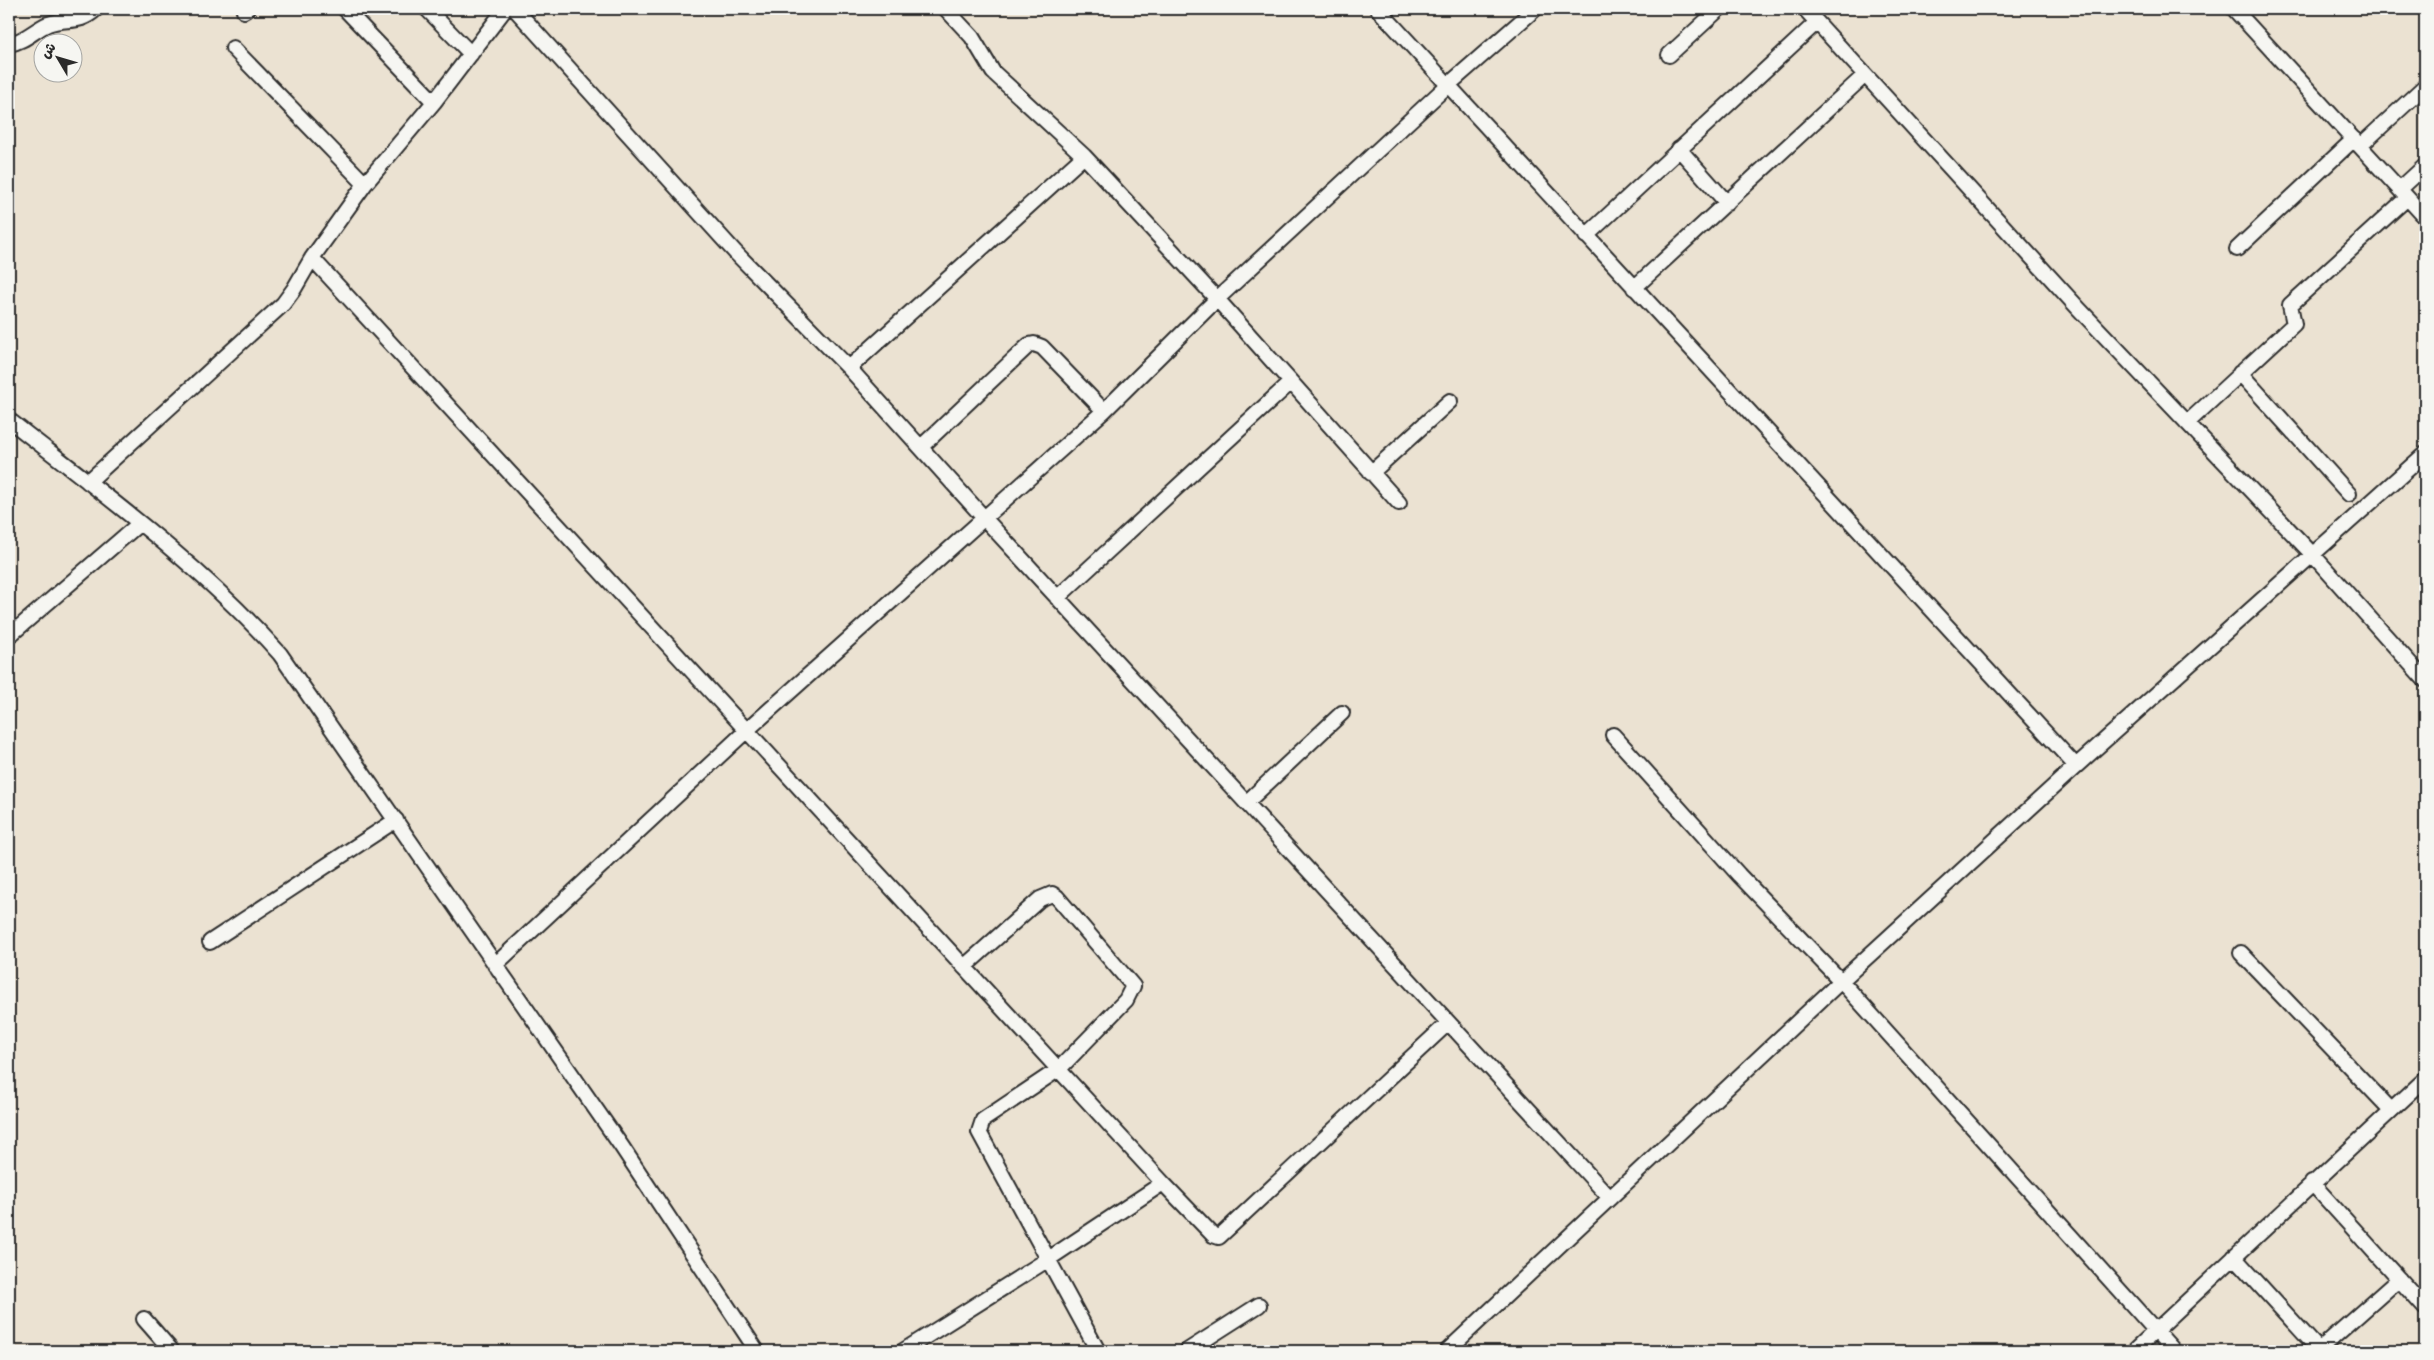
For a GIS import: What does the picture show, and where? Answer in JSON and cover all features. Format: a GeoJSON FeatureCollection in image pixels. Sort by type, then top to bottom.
{"type":"FeatureCollection","features":[{"type":"Feature","properties":{"kind":"street"},"geometry":{"type":"LineString","coordinates":[[9,44],[19,42],[50,24],[84,19],[96,9]]}},
{"type":"Feature","properties":{"kind":"street"},"geometry":{"type":"LineString","coordinates":[[345,9],[434,102]]}},
{"type":"Feature","properties":{"kind":"street"},"geometry":{"type":"LineString","coordinates":[[427,9],[471,54]]}},
{"type":"Feature","properties":{"kind":"street"},"geometry":{"type":"LineString","coordinates":[[88,482],[283,304],[294,290],[312,258],[365,184],[434,102],[505,9]]}},
{"type":"Feature","properties":{"kind":"street"},"geometry":{"type":"LineString","coordinates":[[515,9],[735,252],[849,368],[1057,598],[1610,1198]]}},
{"type":"Feature","properties":{"kind":"street"},"geometry":{"type":"LineString","coordinates":[[946,9],[972,38],[993,72],[1084,156],[1217,299],[1399,504]]}},
{"type":"Feature","properties":{"kind":"street"},"geometry":{"type":"LineString","coordinates":[[1378,9],[2076,766]]}},
{"type":"Feature","properties":{"kind":"street"},"geometry":{"type":"LineString","coordinates":[[495,965],[746,731],[1104,411],[1217,299],[1447,86],[1535,9]]}},
{"type":"Feature","properties":{"kind":"street"},"geometry":{"type":"LineString","coordinates":[[1669,55],[1719,9]]}},
{"type":"Feature","properties":{"kind":"street"},"geometry":{"type":"LineString","coordinates":[[1804,9],[2079,310],[2312,555],[2425,680]]}},
{"type":"Feature","properties":{"kind":"street"},"geometry":{"type":"LineString","coordinates":[[2234,9],[2425,217]]}},
{"type":"Feature","properties":{"kind":"street"},"geometry":{"type":"LineString","coordinates":[[1586,236],[1817,22]]}},
{"type":"Feature","properties":{"kind":"street"},"geometry":{"type":"LineString","coordinates":[[233,48],[365,184]]}},
{"type":"Feature","properties":{"kind":"street"},"geometry":{"type":"LineString","coordinates":[[1634,288],[1865,75]]}},
{"type":"Feature","properties":{"kind":"street"},"geometry":{"type":"LineString","coordinates":[[2237,249],[2425,86]]}},
{"type":"Feature","properties":{"kind":"street"},"geometry":{"type":"LineString","coordinates":[[1680,149],[1726,203]]}},
{"type":"Feature","properties":{"kind":"street"},"geometry":{"type":"LineString","coordinates":[[849,368],[1084,156]]}},
{"type":"Feature","properties":{"kind":"street"},"geometry":{"type":"LineString","coordinates":[[2187,423],[2294,324],[2290,305],[2403,193],[2425,166]]}},
{"type":"Feature","properties":{"kind":"street"},"geometry":{"type":"LineString","coordinates":[[312,258],[509,469],[746,731],[1213,1235],[1219,1237],[1448,1024]]}},
{"type":"Feature","properties":{"kind":"street"},"geometry":{"type":"LineString","coordinates":[[921,447],[1030,345],[1034,344],[1042,347],[1104,411]]}},
{"type":"Feature","properties":{"kind":"street"},"geometry":{"type":"LineString","coordinates":[[2240,373],[2349,494]]}},
{"type":"Feature","properties":{"kind":"street"},"geometry":{"type":"LineString","coordinates":[[1057,598],[1290,383]]}},
{"type":"Feature","properties":{"kind":"street"},"geometry":{"type":"LineString","coordinates":[[1371,472],[1450,401]]}},
{"type":"Feature","properties":{"kind":"street"},"geometry":{"type":"LineString","coordinates":[[9,420],[140,523],[236,608],[280,654],[622,1147],[757,1351]]}},
{"type":"Feature","properties":{"kind":"street"},"geometry":{"type":"LineString","coordinates":[[1447,1351],[1841,980],[2076,766],[2425,454]]}},
{"type":"Feature","properties":{"kind":"street"},"geometry":{"type":"LineString","coordinates":[[9,636],[140,523]]}},
{"type":"Feature","properties":{"kind":"street"},"geometry":{"type":"LineString","coordinates":[[1247,802],[1342,713]]}},
{"type":"Feature","properties":{"kind":"street"},"geometry":{"type":"LineString","coordinates":[[1613,735],[1739,875],[1841,980],[2174,1351]]}},
{"type":"Feature","properties":{"kind":"street"},"geometry":{"type":"LineString","coordinates":[[210,942],[396,820]]}},
{"type":"Feature","properties":{"kind":"street"},"geometry":{"type":"LineString","coordinates":[[964,967],[1040,899],[1052,894],[1057,897],[1133,986],[1126,1000],[1059,1069],[983,1120],[979,1132],[1098,1351]]}},
{"type":"Feature","properties":{"kind":"street"},"geometry":{"type":"LineString","coordinates":[[2241,953],[2391,1110]]}},
{"type":"Feature","properties":{"kind":"street"},"geometry":{"type":"LineString","coordinates":[[2134,1351],[2425,1078]]}},
{"type":"Feature","properties":{"kind":"street"},"geometry":{"type":"LineString","coordinates":[[903,1351],[1047,1260],[1163,1182]]}},
{"type":"Feature","properties":{"kind":"street"},"geometry":{"type":"LineString","coordinates":[[2312,1183],[2425,1308]]}},
{"type":"Feature","properties":{"kind":"street"},"geometry":{"type":"LineString","coordinates":[[2234,1257],[2319,1350],[2399,1279]]}},
{"type":"Feature","properties":{"kind":"street"},"geometry":{"type":"LineString","coordinates":[[1187,1351],[1260,1305]]}},
{"type":"Feature","properties":{"kind":"street"},"geometry":{"type":"LineString","coordinates":[[144,1319],[172,1351]]}}]}
